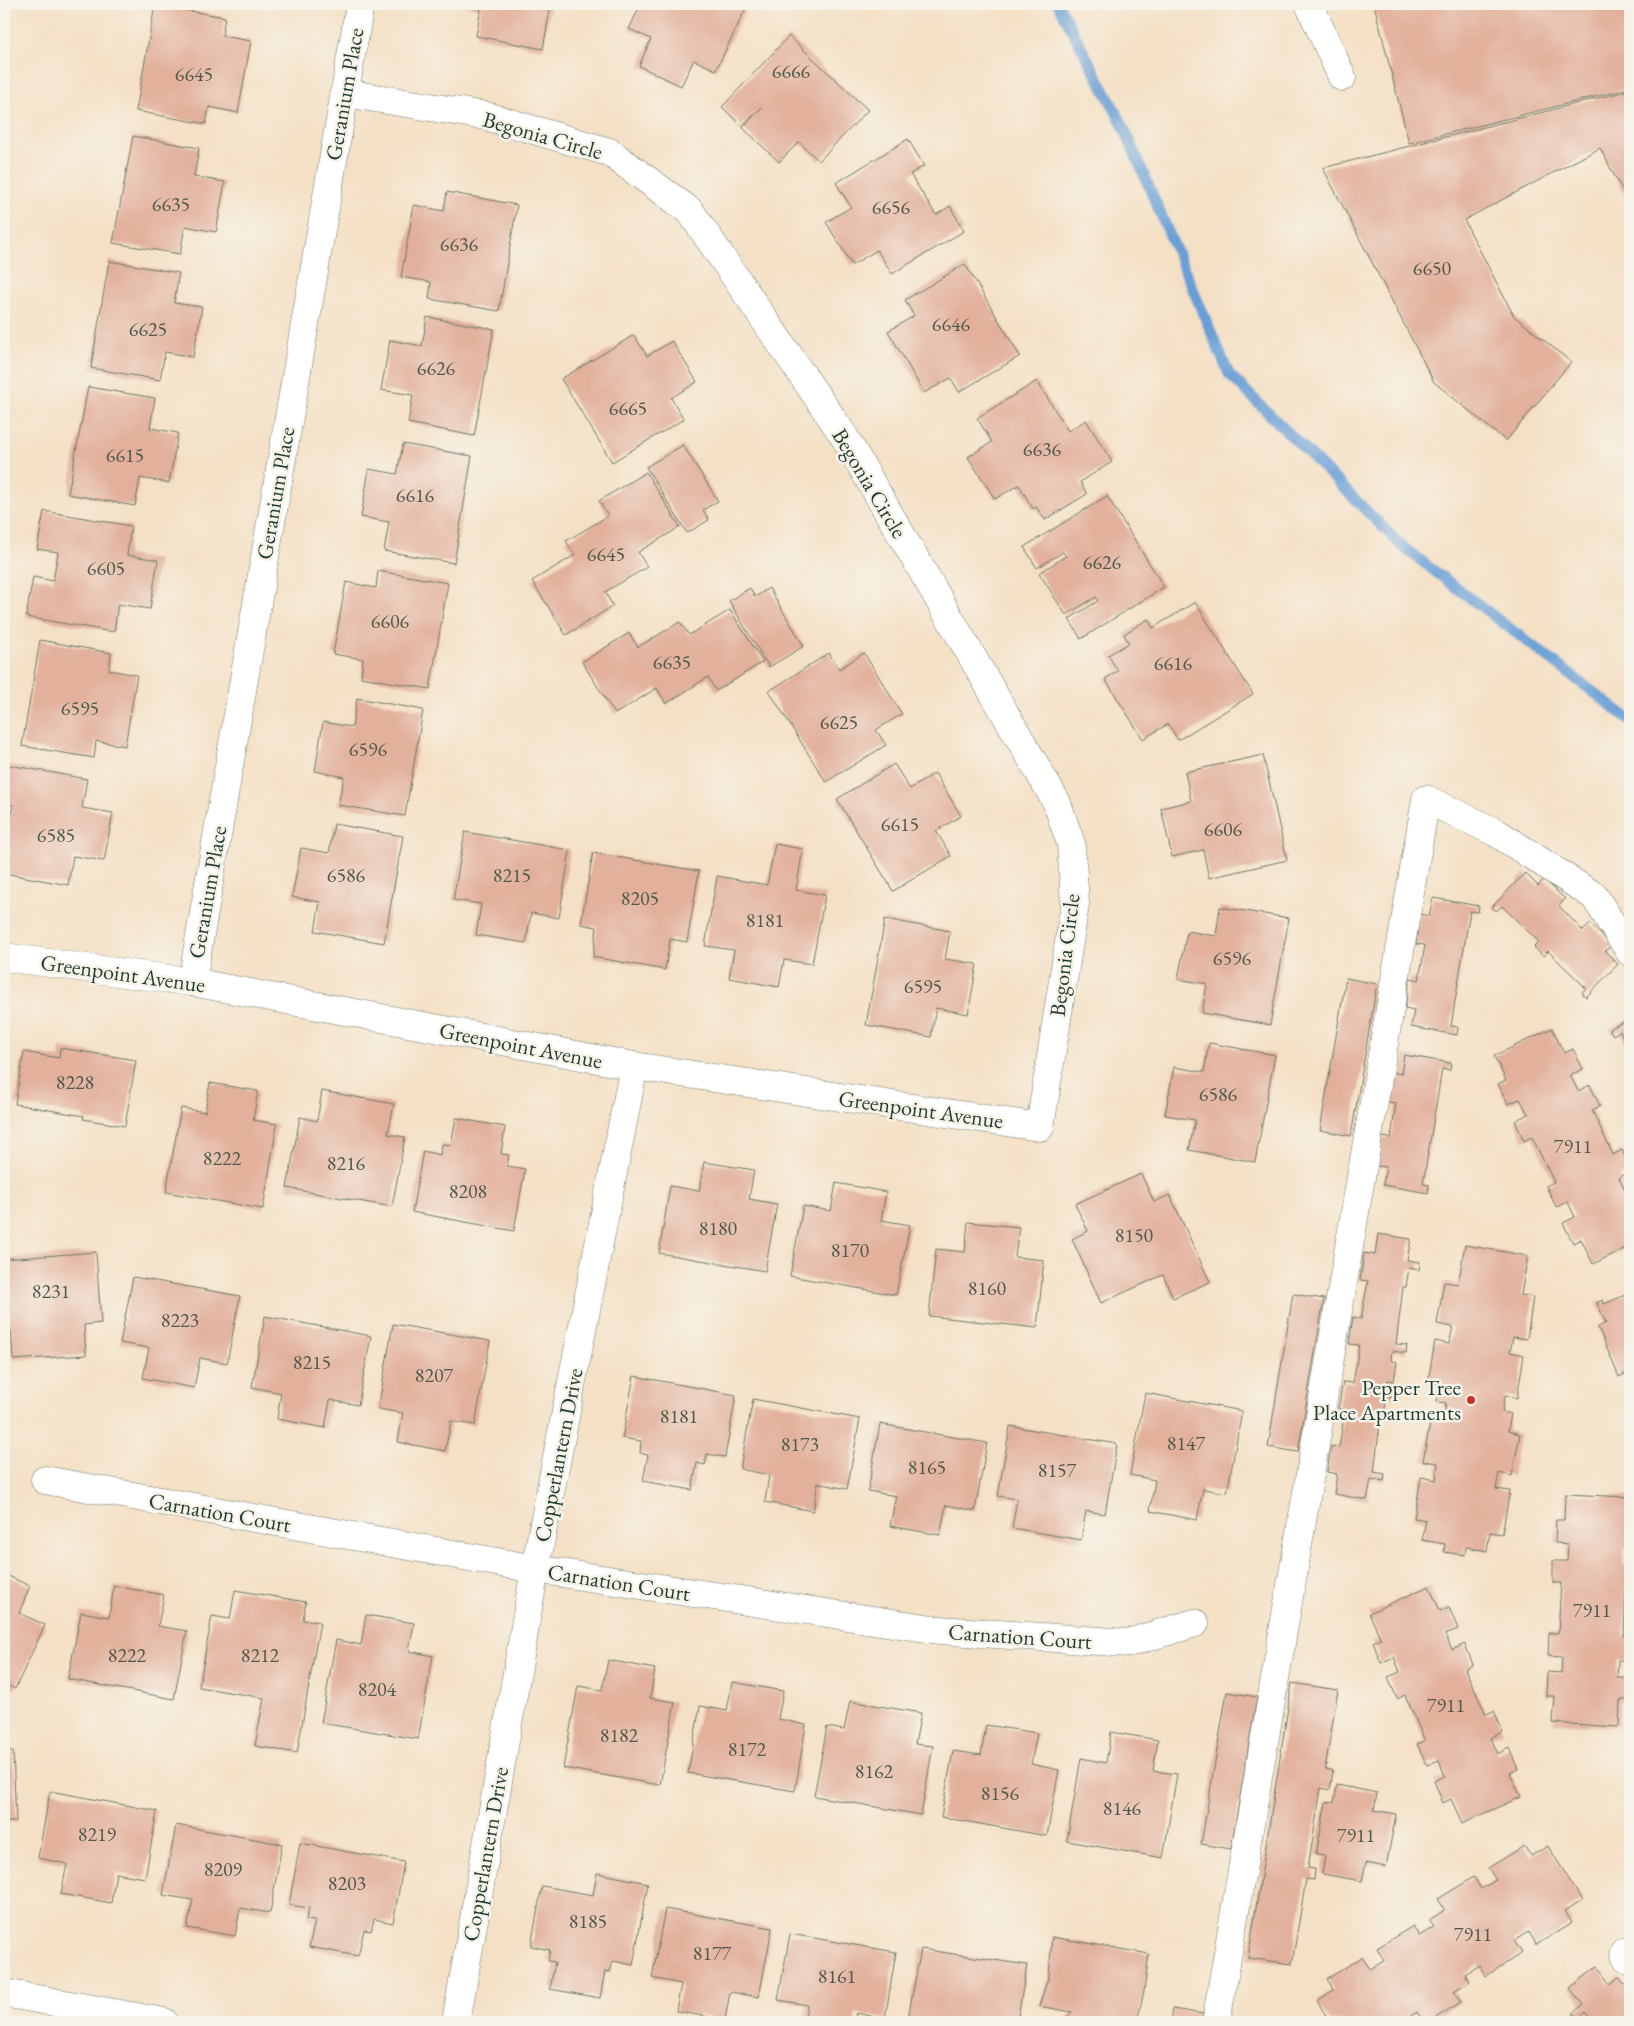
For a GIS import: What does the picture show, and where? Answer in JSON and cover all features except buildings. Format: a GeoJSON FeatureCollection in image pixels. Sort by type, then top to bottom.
{"type":"FeatureCollection","features":[{"type":"Feature","properties":{"kind":"street","name":"Geranium Place"},"geometry":{"type":"LineString","coordinates":[[192,982],[360,4]]}},
{"type":"Feature","properties":{"kind":"street"},"geometry":{"type":"LineString","coordinates":[[1309,4],[1342,77]]}},
{"type":"Feature","properties":{"kind":"street","name":"Begonia Circle"},"geometry":{"type":"LineString","coordinates":[[344,93],[486,116],[609,152],[690,211],[844,436],[1057,803],[1071,844],[1074,904],[1040,1127]]}},
{"type":"Feature","properties":{"kind":"street"},"geometry":{"type":"LineString","coordinates":[[1216,2022],[1426,799],[1497,833],[1594,896],[1630,952]]}},
{"type":"Feature","properties":{"kind":"street","name":"Greenpoint Avenue"},"geometry":{"type":"LineString","coordinates":[[4,957],[192,982],[634,1066],[1040,1127]]}},
{"type":"Feature","properties":{"kind":"street","name":"Copperlantern Drive"},"geometry":{"type":"LineString","coordinates":[[456,2022],[535,1569],[634,1066]]}},
{"type":"Feature","properties":{"kind":"street","name":"Carnation Court"},"geometry":{"type":"LineString","coordinates":[[45,1480],[535,1569],[939,1630],[1128,1643],[1195,1623]]}},
{"type":"Feature","properties":{"kind":"street"},"geometry":{"type":"LineString","coordinates":[[4,1993],[164,2022]]}},
{"type":"Feature","properties":{"kind":"waterway"},"geometry":{"type":"LineString","coordinates":[[1058,4],[1121,121],[1229,374],[1403,547],[1630,720]]}},
{"type":"Feature","properties":{"kind":"place","name":"Pepper Tree Place Apartments"},"geometry":{"type":"Point","coordinates":[1471,1400]}}]}
